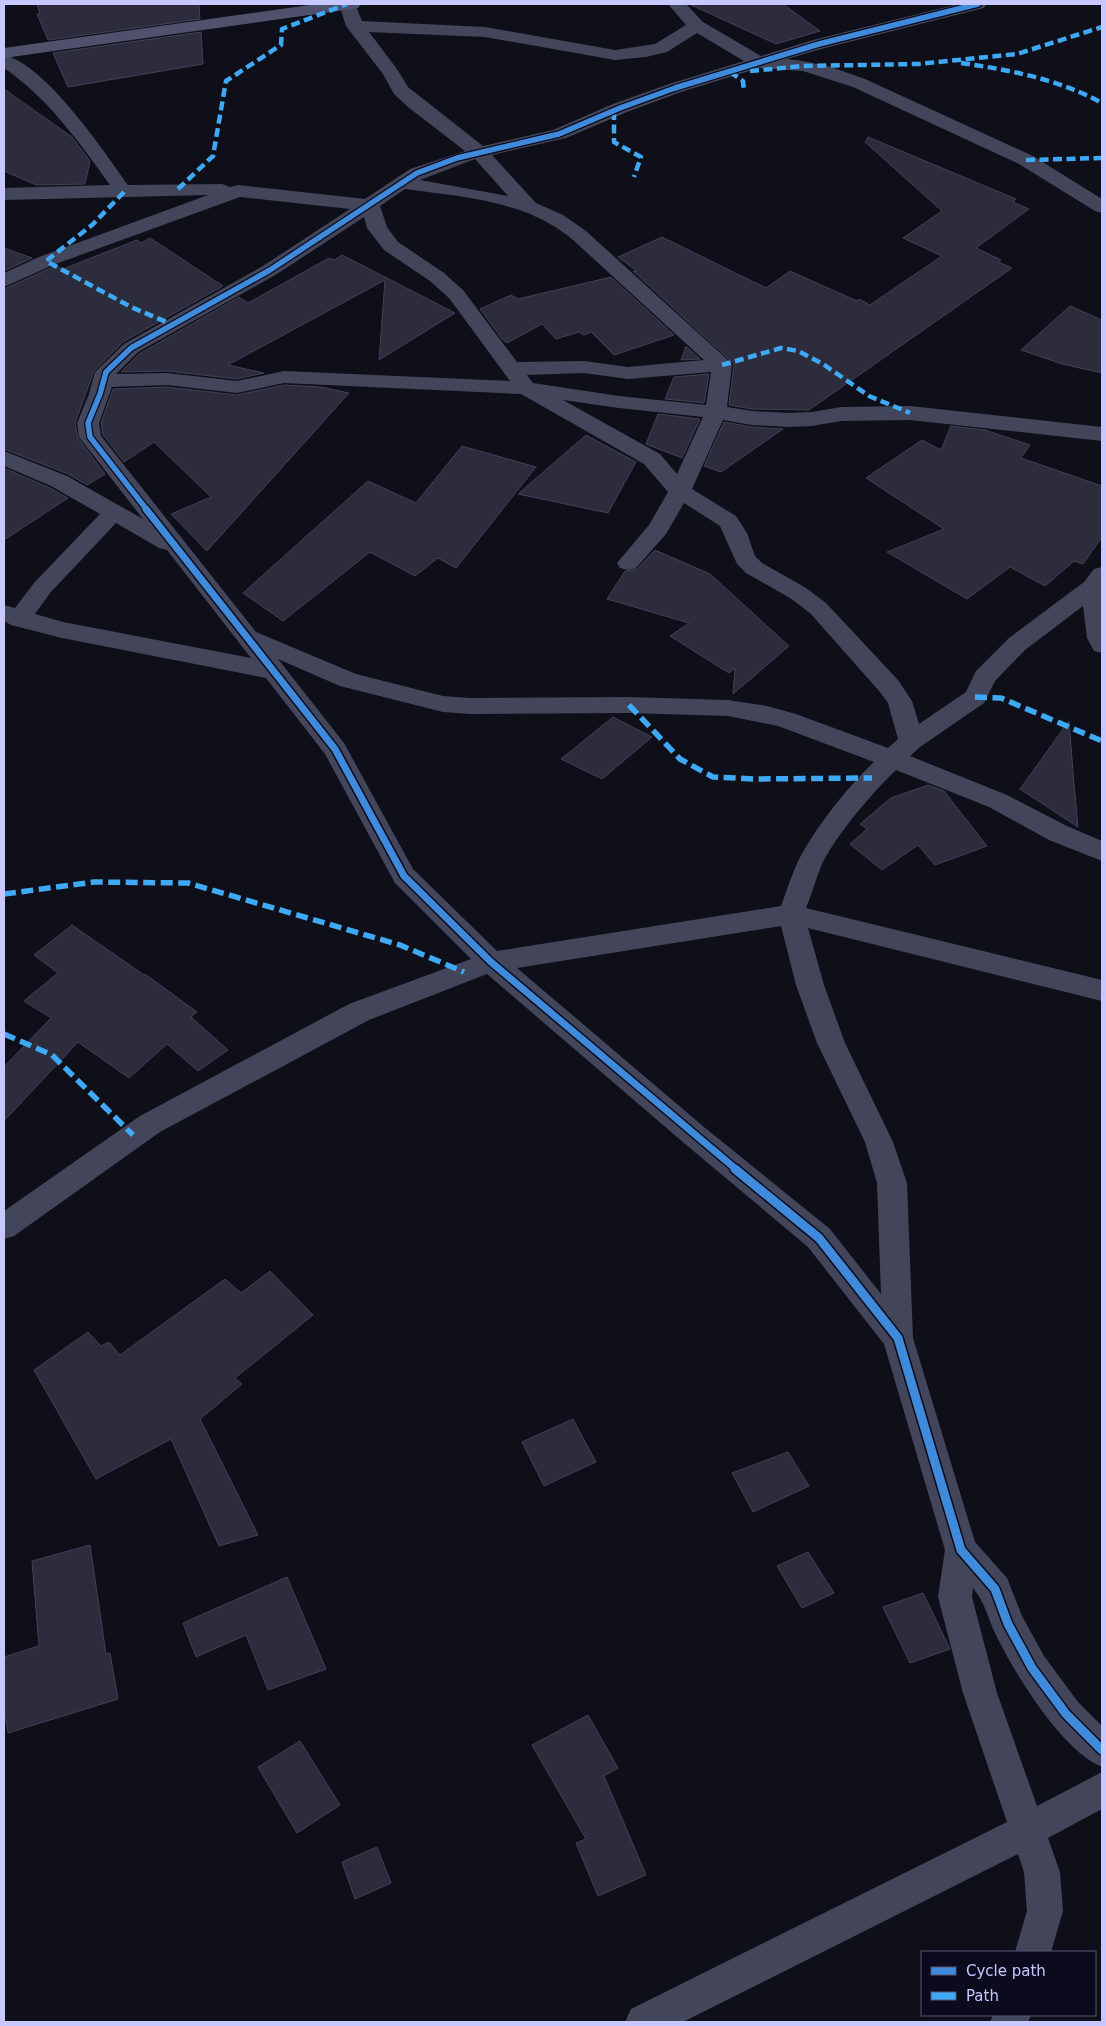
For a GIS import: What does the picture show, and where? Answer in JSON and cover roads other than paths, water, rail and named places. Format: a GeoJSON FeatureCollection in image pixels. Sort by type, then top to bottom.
{"type":"FeatureCollection","features":[{"type":"Feature","properties":{"kind":"street"},"geometry":{"type":"LineString","coordinates":[[347,4],[355,26],[391,73],[400,90],[480,154],[529,207]]}},
{"type":"Feature","properties":{"kind":"street"},"geometry":{"type":"LineString","coordinates":[[4,53],[352,4]]}},
{"type":"Feature","properties":{"kind":"street"},"geometry":{"type":"LineString","coordinates":[[677,4],[697,26],[760,63],[803,66],[825,70],[859,83],[1026,160],[1102,207]]}},
{"type":"Feature","properties":{"kind":"street"},"geometry":{"type":"LineString","coordinates":[[898,1338],[819,1238],[491,962],[404,876],[335,749],[90,437],[88,423],[100,394],[106,372],[131,348],[270,270],[416,173],[440,163],[559,134],[620,108],[676,88],[836,39],[978,4]]}},
{"type":"Feature","properties":{"kind":"street"},"geometry":{"type":"LineString","coordinates":[[355,26],[485,32],[616,55],[646,52],[661,48],[697,26]]}},
{"type":"Feature","properties":{"kind":"street"},"geometry":{"type":"LineString","coordinates":[[4,60],[31,78],[78,129],[124,192]]}},
{"type":"Feature","properties":{"kind":"street"},"geometry":{"type":"LineString","coordinates":[[401,184],[473,192],[529,207],[556,219],[573,231],[722,365]]}},
{"type":"Feature","properties":{"kind":"street"},"geometry":{"type":"LineString","coordinates":[[4,194],[178,189],[238,191],[370,205]]}},
{"type":"Feature","properties":{"kind":"street"},"geometry":{"type":"LineString","coordinates":[[4,281],[46,261],[238,191]]}},
{"type":"Feature","properties":{"kind":"street"},"geometry":{"type":"LineString","coordinates":[[370,205],[376,228],[391,246],[437,278],[456,294],[526,388],[652,459],[680,491],[728,521],[736,533],[745,559],[754,568],[798,593],[818,608],[889,686],[900,701],[911,741]]}},
{"type":"Feature","properties":{"kind":"street"},"geometry":{"type":"LineString","coordinates":[[511,368],[548,369],[584,367],[628,373],[722,365]]}},
{"type":"Feature","properties":{"kind":"street"},"geometry":{"type":"LineString","coordinates":[[628,563],[658,529],[680,491],[716,412],[722,365]]}},
{"type":"Feature","properties":{"kind":"street"},"geometry":{"type":"LineString","coordinates":[[102,381],[167,380],[237,388],[294,376],[526,388],[619,402],[716,412],[752,418],[789,420],[812,419],[841,414],[910,413],[1102,434]]}},
{"type":"Feature","properties":{"kind":"street"},"geometry":{"type":"LineString","coordinates":[[4,458],[60,481],[179,550]]}},
{"type":"Feature","properties":{"kind":"street"},"geometry":{"type":"LineString","coordinates":[[12,616],[42,588],[114,512]]}},
{"type":"Feature","properties":{"kind":"street"},"geometry":{"type":"LineString","coordinates":[[1032,1951],[1045,1911],[1042,1872],[1026,1831],[980,1693],[955,1597],[961,1550],[898,1338],[892,1183],[878,1142],[828,1035],[810,985],[791,914],[809,865],[824,839],[872,778],[911,741],[975,697],[986,677],[1017,644],[1097,580]]}},
{"type":"Feature","properties":{"kind":"street"},"geometry":{"type":"LineString","coordinates":[[1097,580],[1099,638],[1102,645]]}},
{"type":"Feature","properties":{"kind":"street"},"geometry":{"type":"LineString","coordinates":[[12,616],[62,630],[274,671]]}},
{"type":"Feature","properties":{"kind":"street"},"geometry":{"type":"LineString","coordinates":[[248,638],[349,680],[443,704],[470,706],[630,705],[734,708],[787,720],[998,801],[1058,833],[1102,852]]}},
{"type":"Feature","properties":{"kind":"street"},"geometry":{"type":"LineString","coordinates":[[4,1227],[150,1124],[359,1012],[491,962],[791,914],[1102,990]]}},
{"type":"Feature","properties":{"kind":"street"},"geometry":{"type":"LineString","coordinates":[[961,1550],[995,1589],[1008,1624],[1032,1668],[1066,1714],[1102,1750]]}},
{"type":"Feature","properties":{"kind":"street"},"geometry":{"type":"LineString","coordinates":[[644,2022],[1026,1831],[1102,1790]]}}]}
